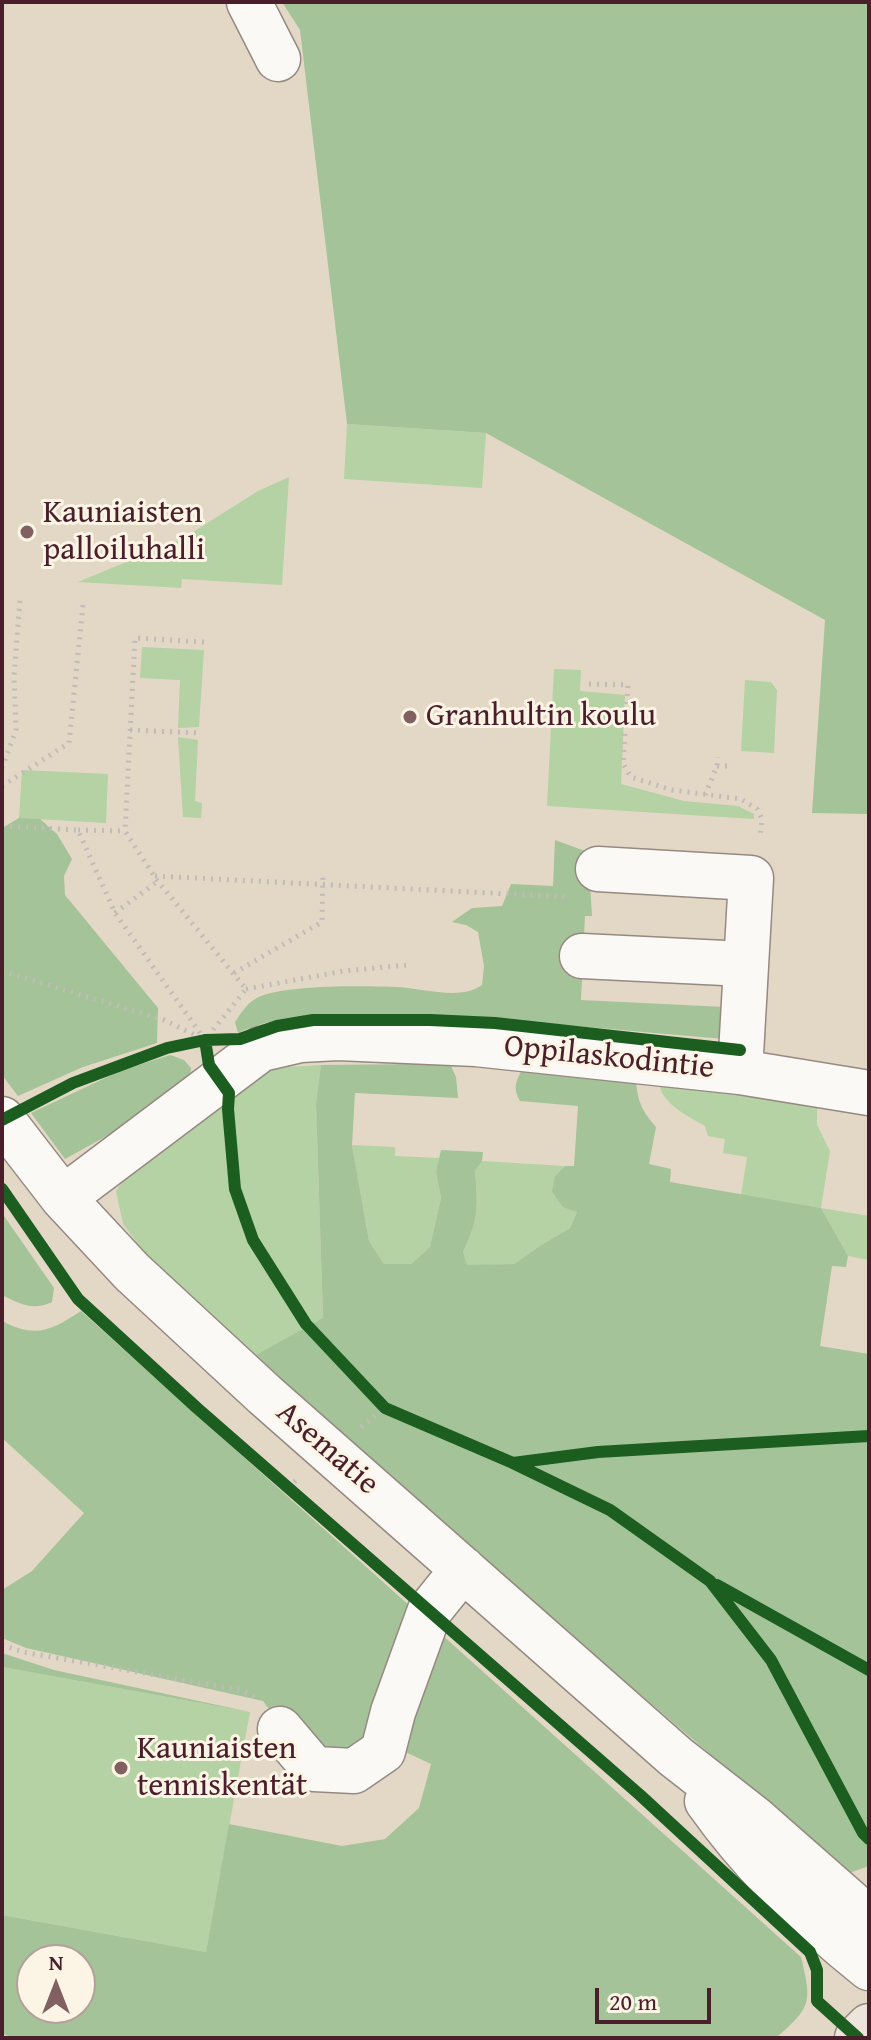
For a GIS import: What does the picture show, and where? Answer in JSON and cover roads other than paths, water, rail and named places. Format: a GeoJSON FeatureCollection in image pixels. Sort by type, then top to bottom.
{"type":"FeatureCollection","features":[{"type":"Feature","properties":{"kind":"main road"},"geometry":{"type":"LineString","coordinates":[[857,2038],[869,2026]]}},
{"type":"Feature","properties":{"kind":"street"},"geometry":{"type":"LineString","coordinates":[[249,2],[278,59]]}},
{"type":"Feature","properties":{"kind":"street"},"geometry":{"type":"LineString","coordinates":[[598,869],[751,878],[740,1072]]}},
{"type":"Feature","properties":{"kind":"street"},"geometry":{"type":"LineString","coordinates":[[582,956],[745,964]]}},
{"type":"Feature","properties":{"kind":"street","name":"Oppilaskodintie"},"geometry":{"type":"LineString","coordinates":[[63,1198],[214,1054],[261,1049],[300,1040],[338,1038],[476,1044],[740,1072],[869,1093]]}},
{"type":"Feature","properties":{"kind":"street","name":"Asematie"},"geometry":{"type":"LineString","coordinates":[[2,1119],[63,1198],[165,1303],[676,1757],[754,1818],[869,1919]]}},
{"type":"Feature","properties":{"kind":"street"},"geometry":{"type":"LineString","coordinates":[[280,1729],[314,1769],[354,1771],[383,1751],[393,1712],[430,1610],[463,1569]]}},
{"type":"Feature","properties":{"kind":"street","name":"Asematie"},"geometry":{"type":"LineString","coordinates":[[676,1757],[733,1838],[825,1933],[869,1968]]}},
{"type":"Feature","properties":{"kind":"place","name":"Kauniaisten palloiluhalli"},"geometry":{"type":"Point","coordinates":[27,532]}},
{"type":"Feature","properties":{"kind":"place","name":"Granhultin koulu"},"geometry":{"type":"Point","coordinates":[410,717]}},
{"type":"Feature","properties":{"kind":"place","name":"Kauniaisten tenniskentät"},"geometry":{"type":"Point","coordinates":[121,1768]}}]}
